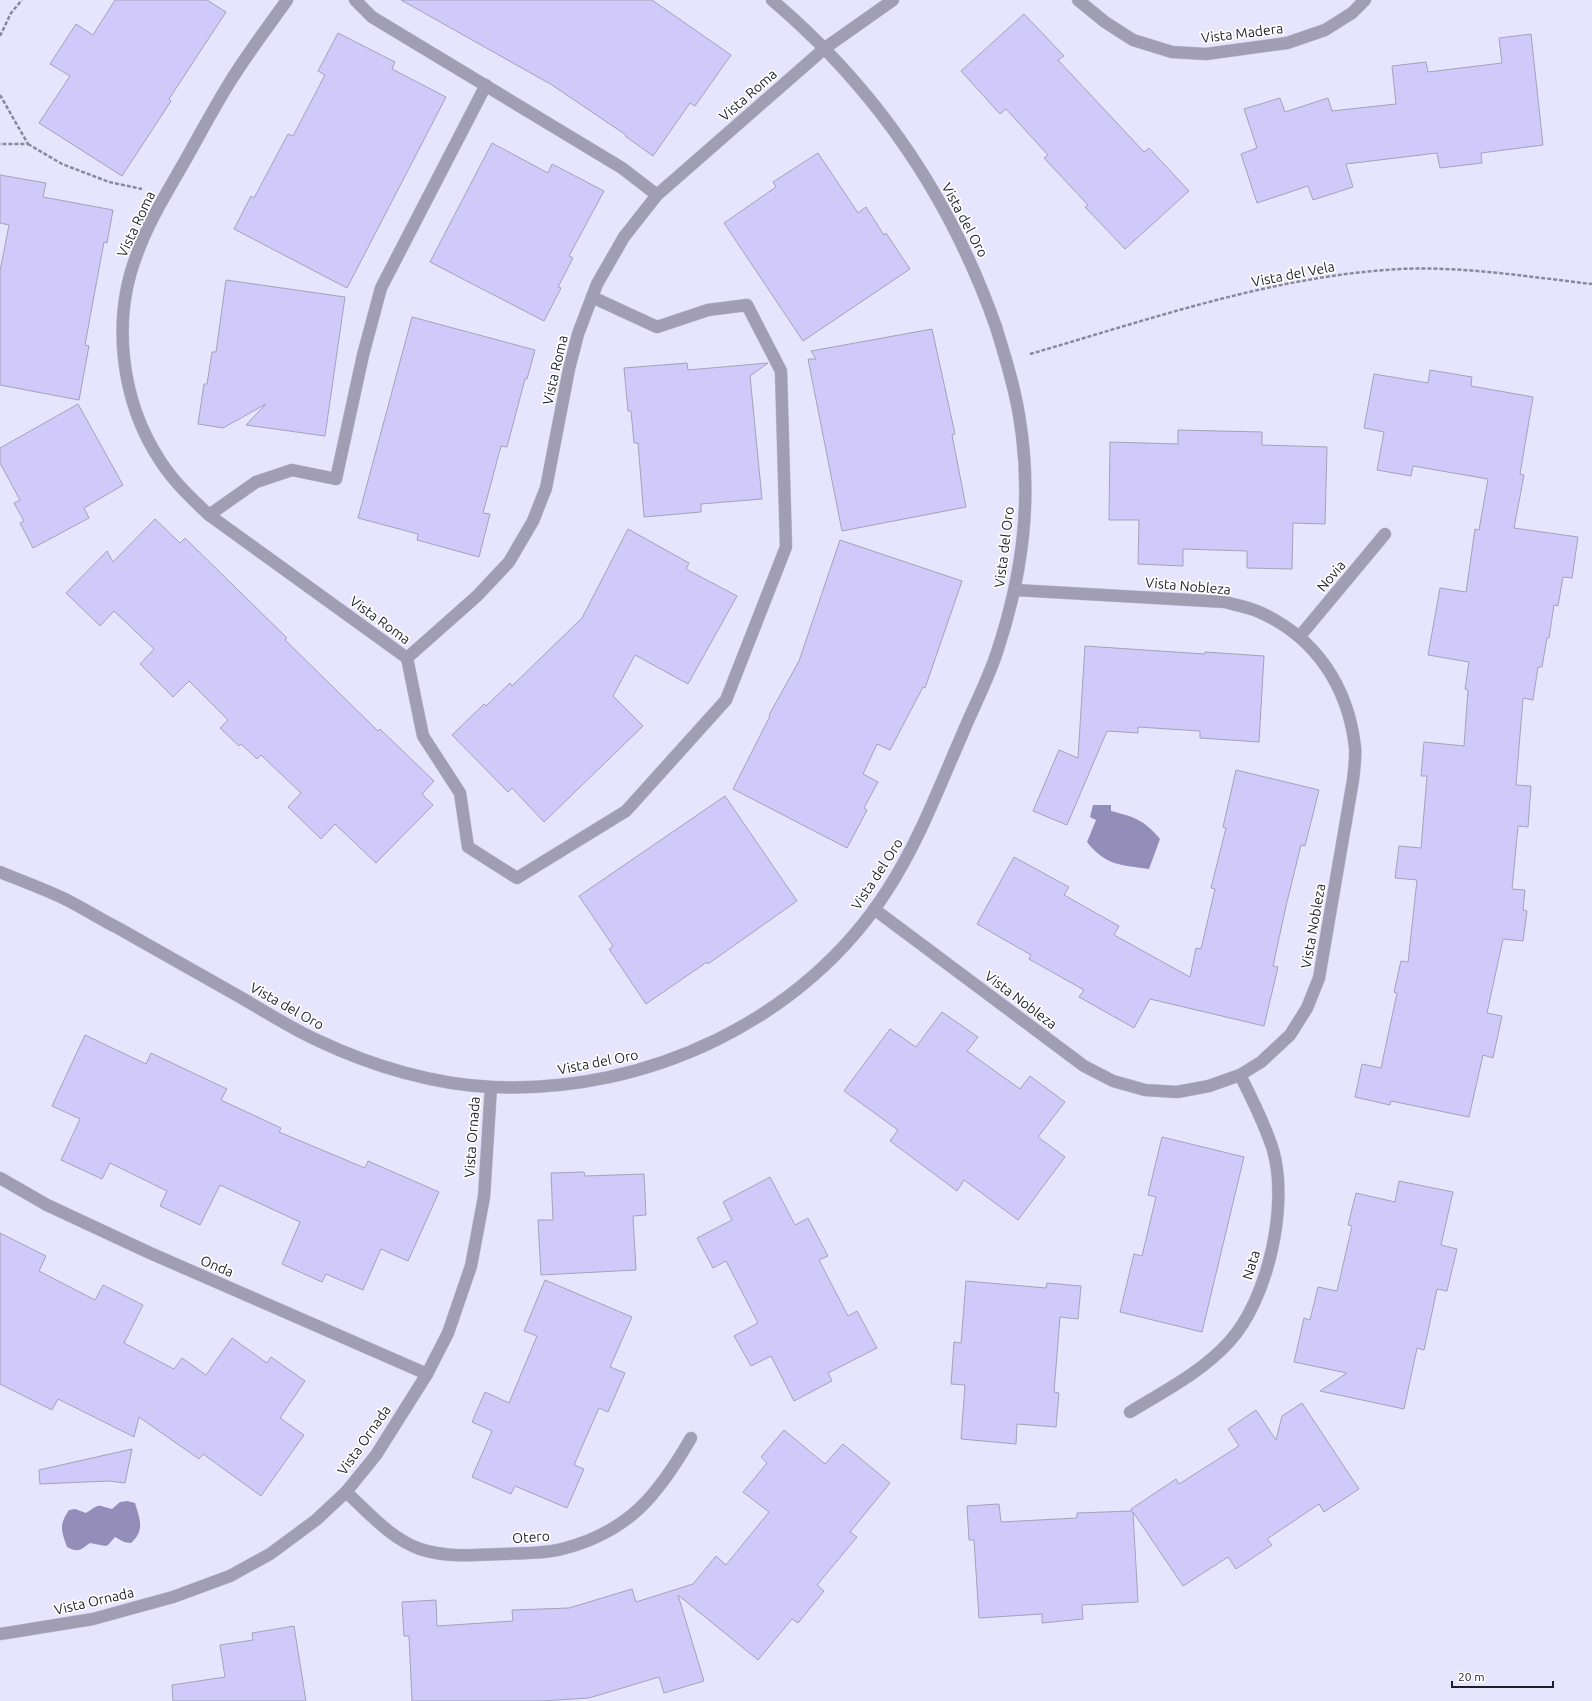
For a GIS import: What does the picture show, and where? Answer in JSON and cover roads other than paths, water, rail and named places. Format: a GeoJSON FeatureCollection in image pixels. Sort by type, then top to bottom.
{"type":"FeatureCollection","features":[{"type":"Feature","properties":{"kind":"street","name":"Vista Roma"},"geometry":{"type":"LineString","coordinates":[[287,0],[231,80],[154,216],[136,254],[126,289],[122,325],[125,373],[138,419],[160,462],[183,491],[209,516],[407,658],[477,596],[509,562],[533,521],[546,488],[569,369],[578,334],[597,284],[624,237],[658,195],[825,48]]}},
{"type":"Feature","properties":{"kind":"street"},"geometry":{"type":"LineString","coordinates":[[355,0],[372,17],[622,168],[658,195]]}},
{"type":"Feature","properties":{"kind":"street","name":"Vista del Oro"},"geometry":{"type":"LineString","coordinates":[[0,872],[64,898],[318,1041],[381,1066],[424,1078],[491,1087],[560,1086],[628,1074],[694,1052],[756,1019],[811,977],[844,945],[874,909],[889,888],[915,842],[996,656],[1015,590],[1020,565],[1025,514],[1025,462],[1019,411],[1007,361],[981,284],[946,211],[903,142],[852,78],[825,48],[772,0]]}},
{"type":"Feature","properties":{"kind":"street"},"geometry":{"type":"LineString","coordinates":[[825,48],[893,0]]}},
{"type":"Feature","properties":{"kind":"street","name":"Vista Madera"},"geometry":{"type":"LineString","coordinates":[[1078,0],[1105,22],[1133,40],[1172,52],[1206,54],[1287,43],[1325,30],[1352,13],[1365,0]]}},
{"type":"Feature","properties":{"kind":"street"},"geometry":{"type":"LineString","coordinates":[[209,516],[256,482],[292,470],[336,479],[363,355],[381,288],[486,85]]}},
{"type":"Feature","properties":{"kind":"street"},"geometry":{"type":"LineString","coordinates":[[407,658],[423,736],[460,793],[468,847],[517,878],[626,811],[726,700],[786,547],[781,371],[747,304],[708,310],[657,327],[592,297]]}},
{"type":"Feature","properties":{"kind":"street","name":"Novia"},"geometry":{"type":"LineString","coordinates":[[1300,636],[1385,534]]}},
{"type":"Feature","properties":{"kind":"street","name":"Vista Nobleza"},"geometry":{"type":"LineString","coordinates":[[874,909],[1084,1066],[1113,1081],[1145,1090],[1177,1092],[1209,1086],[1240,1075],[1260,1062],[1290,1035],[1307,1008],[1319,978],[1353,780],[1355,748],[1349,714],[1339,686],[1322,659],[1300,636],[1286,626],[1257,611],[1225,602],[1015,590]]}},
{"type":"Feature","properties":{"kind":"street","name":"Nata"},"geometry":{"type":"LineString","coordinates":[[1130,1412],[1204,1366],[1230,1342],[1250,1314],[1263,1281],[1276,1232],[1279,1191],[1274,1151],[1259,1113],[1240,1075]]}},
{"type":"Feature","properties":{"kind":"street","name":"Vista Ornada"},"geometry":{"type":"LineString","coordinates":[[0,1634],[93,1619],[174,1597],[230,1576],[270,1554],[316,1520],[346,1492],[376,1455],[427,1374],[448,1333],[471,1266],[484,1197],[491,1087]]}},
{"type":"Feature","properties":{"kind":"street","name":"Onda"},"geometry":{"type":"LineString","coordinates":[[0,1178],[47,1205],[150,1253],[427,1374]]}},
{"type":"Feature","properties":{"kind":"street","name":"Otero"},"geometry":{"type":"LineString","coordinates":[[346,1492],[394,1536],[420,1549],[454,1556],[535,1552],[561,1549],[594,1539],[625,1522],[651,1498],[672,1470],[691,1438]]}}]}
